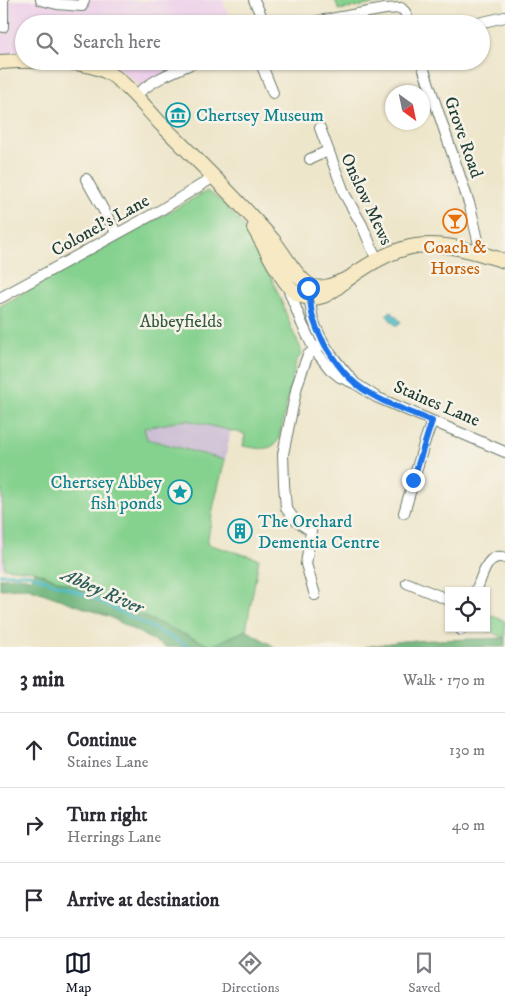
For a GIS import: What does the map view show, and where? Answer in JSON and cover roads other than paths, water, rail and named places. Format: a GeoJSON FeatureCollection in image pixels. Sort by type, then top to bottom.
{"type":"FeatureCollection","features":[{"type":"Feature","properties":{"kind":"main road"},"geometry":{"type":"LineString","coordinates":[[0,62],[15,62]]}},
{"type":"Feature","properties":{"kind":"main road"},"geometry":{"type":"LineString","coordinates":[[101,70],[105,71],[135,96],[242,206]]}},
{"type":"Feature","properties":{"kind":"main road","name":"Staines Lane"},"geometry":{"type":"LineString","coordinates":[[242,206],[280,249],[304,282]]}},
{"type":"Feature","properties":{"kind":"main road","name":"Staines Lane"},"geometry":{"type":"LineString","coordinates":[[242,206],[288,285],[297,294],[310,298]]}},
{"type":"Feature","properties":{"kind":"main road"},"geometry":{"type":"LineString","coordinates":[[304,282],[311,286],[331,286],[347,279],[377,260],[403,249],[432,245],[454,247],[505,261]]}},
{"type":"Feature","properties":{"kind":"main road"},"geometry":{"type":"LineString","coordinates":[[310,298],[318,298],[331,293],[347,279]]}},
{"type":"Feature","properties":{"kind":"street"},"geometry":{"type":"LineString","coordinates":[[3,0],[3,27]]}},
{"type":"Feature","properties":{"kind":"street"},"geometry":{"type":"LineString","coordinates":[[41,0],[57,4],[83,3]]}},
{"type":"Feature","properties":{"kind":"street"},"geometry":{"type":"LineString","coordinates":[[254,0],[261,15]]}},
{"type":"Feature","properties":{"kind":"street"},"geometry":{"type":"LineString","coordinates":[[352,15],[401,8],[406,15]]}},
{"type":"Feature","properties":{"kind":"street"},"geometry":{"type":"LineString","coordinates":[[490,20],[505,17]]}},
{"type":"Feature","properties":{"kind":"street"},"geometry":{"type":"LineString","coordinates":[[135,96],[144,87],[177,70]]}},
{"type":"Feature","properties":{"kind":"street"},"geometry":{"type":"LineString","coordinates":[[264,70],[273,93]]}},
{"type":"Feature","properties":{"kind":"street","name":"Grove Road"},"geometry":{"type":"LineString","coordinates":[[424,70],[470,206],[481,253]]}},
{"type":"Feature","properties":{"kind":"street","name":"Onslow Mews"},"geometry":{"type":"LineString","coordinates":[[320,128],[345,195],[362,225],[377,260]]}},
{"type":"Feature","properties":{"kind":"street","name":"Onslow Mews"},"geometry":{"type":"LineString","coordinates":[[310,159],[328,151]]}},
{"type":"Feature","properties":{"kind":"street","name":"Colonel's Lane"},"geometry":{"type":"LineString","coordinates":[[0,298],[159,211],[214,177]]}},
{"type":"Feature","properties":{"kind":"street"},"geometry":{"type":"LineString","coordinates":[[86,179],[117,234]]}},
{"type":"Feature","properties":{"kind":"street","name":"Staines Lane"},"geometry":{"type":"LineString","coordinates":[[304,282],[308,288],[313,320],[323,342],[356,384]]}},
{"type":"Feature","properties":{"kind":"street","name":"Staines Lane"},"geometry":{"type":"LineString","coordinates":[[288,285],[302,324],[314,349],[335,373],[376,397],[505,452]]}},
{"type":"Feature","properties":{"kind":"street"},"geometry":{"type":"LineString","coordinates":[[315,595],[306,564],[311,532],[294,519],[286,508],[283,470],[286,438],[297,386],[308,355],[323,342]]}},
{"type":"Feature","properties":{"kind":"street"},"geometry":{"type":"LineString","coordinates":[[404,513],[432,421]]}},
{"type":"Feature","properties":{"kind":"street"},"geometry":{"type":"LineString","coordinates":[[478,587],[491,558],[498,556],[505,558]]}},
{"type":"Feature","properties":{"kind":"street"},"geometry":{"type":"LineString","coordinates":[[407,583],[445,598]]}},
{"type":"Feature","properties":{"kind":"water"},"geometry":{"type":"Polygon","coordinates":[[[391,311],[401,322],[396,326],[386,315],[391,311]]]}},
{"type":"Feature","properties":{"kind":"waterway","name":"Abbey River"},"geometry":{"type":"LineString","coordinates":[[0,574],[29,574],[91,597],[190,647]]}},
{"type":"Feature","properties":{"kind":"place","name":"Chertsey Museum"},"geometry":{"type":"Point","coordinates":[178,115]}},
{"type":"Feature","properties":{"kind":"place","name":"Coach & Horses"},"geometry":{"type":"Point","coordinates":[455,221]}},
{"type":"Feature","properties":{"kind":"place","name":"Chertsey Abbey fish ponds"},"geometry":{"type":"Point","coordinates":[180,492]}},
{"type":"Feature","properties":{"kind":"place","name":"The Orchard Dementia Centre"},"geometry":{"type":"Point","coordinates":[240,531]}},
{"type":"Feature","properties":{"kind":"park label","name":"Abbeyfields"},"geometry":{"type":"Point","coordinates":[181,321]}}]}
